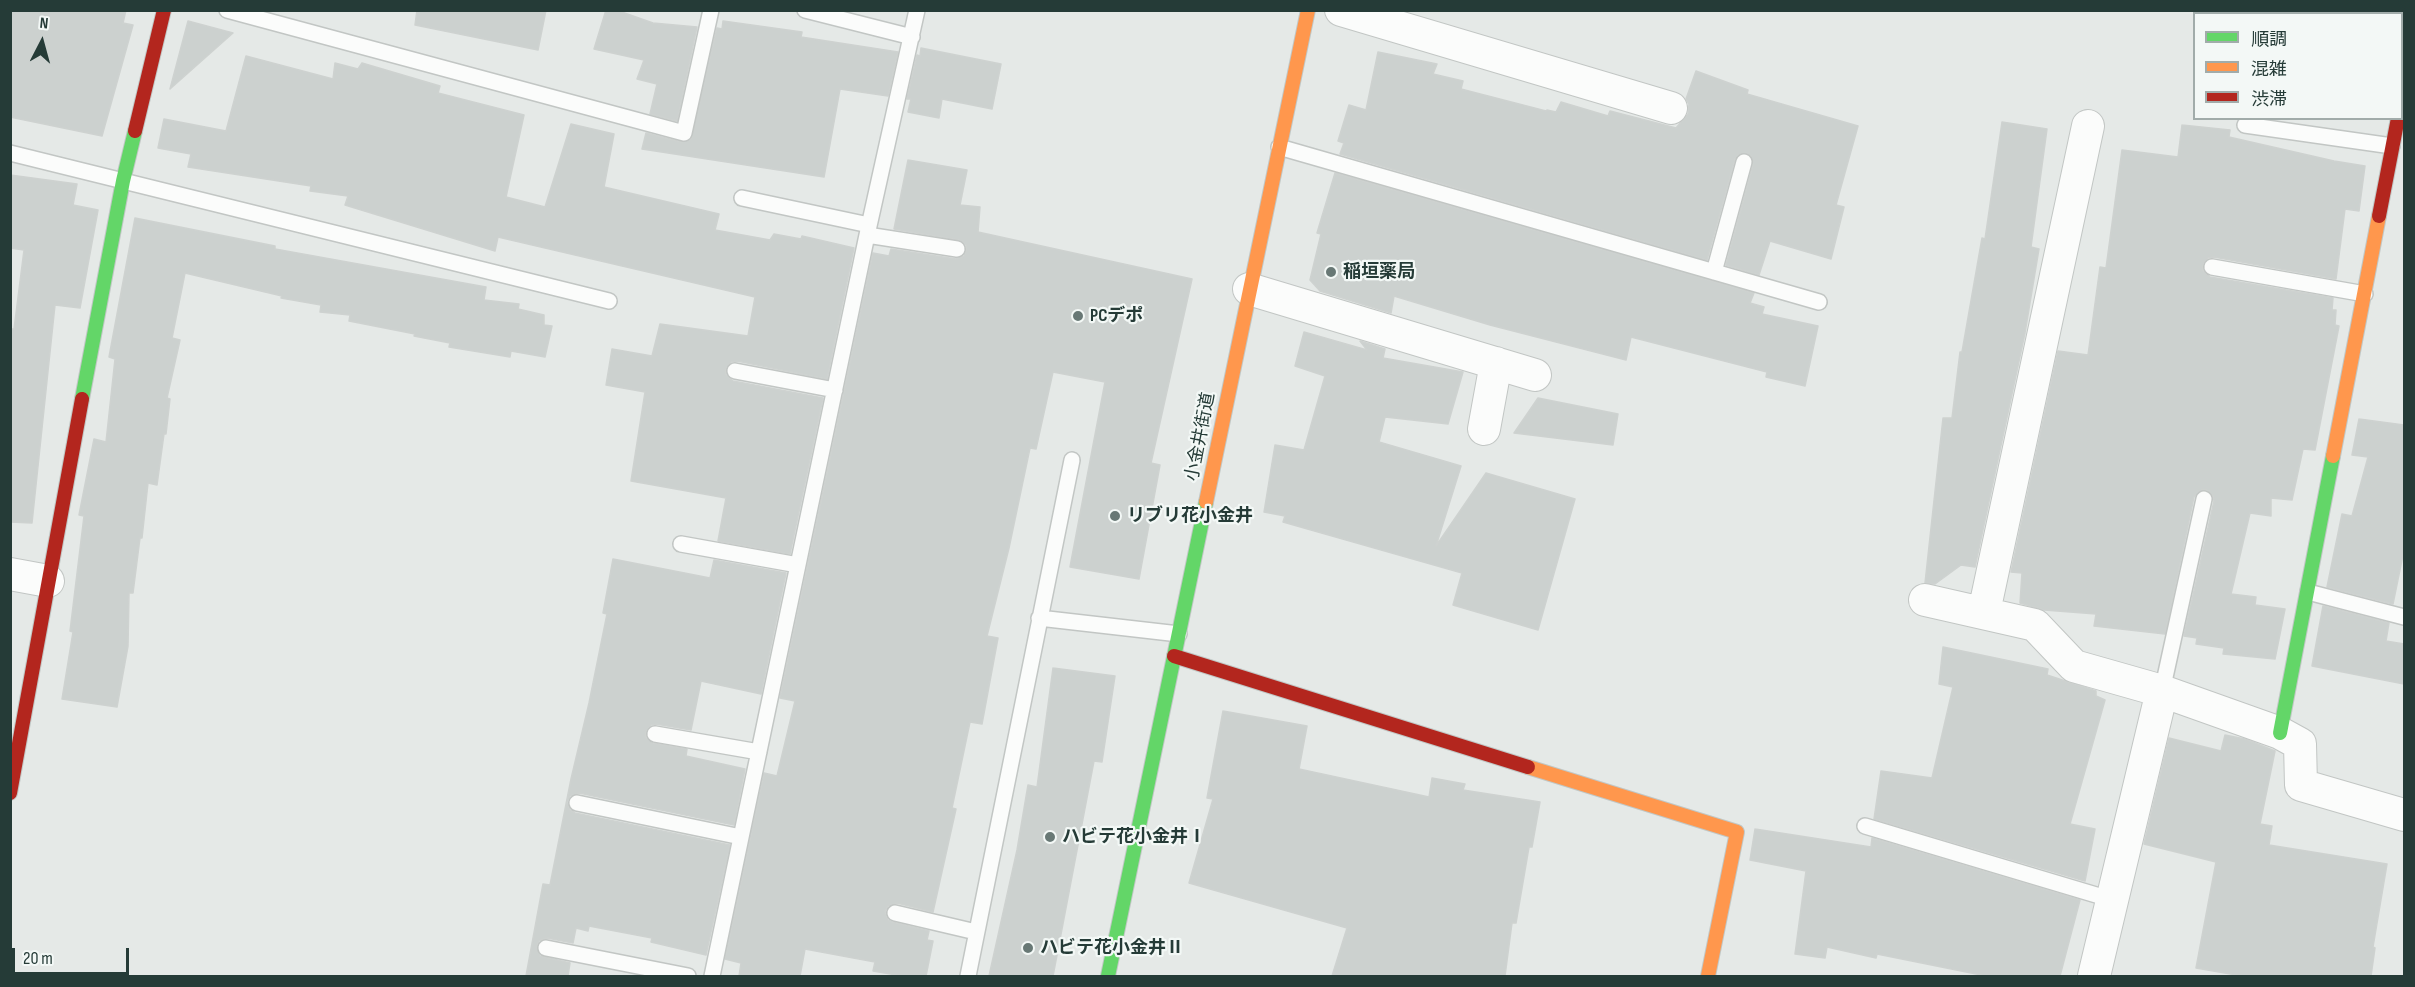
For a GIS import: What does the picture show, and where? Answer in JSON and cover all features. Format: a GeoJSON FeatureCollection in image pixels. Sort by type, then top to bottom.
{"type":"FeatureCollection","features":[{"type":"Feature","properties":{"kind":"street"},"geometry":{"type":"LineString","coordinates":[[10,793],[123,181],[164,10]]}},
{"type":"Feature","properties":{"kind":"street","name":"小金井街道"},"geometry":{"type":"LineString","coordinates":[[1108,976],[1308,10]]}},
{"type":"Feature","properties":{"kind":"street"},"geometry":{"type":"LineString","coordinates":[[1341,10],[1671,108]]}},
{"type":"Feature","properties":{"kind":"street"},"geometry":{"type":"LineString","coordinates":[[2280,733],[2398,120]]}},
{"type":"Feature","properties":{"kind":"street"},"geometry":{"type":"LineString","coordinates":[[1984,612],[2088,126]]}},
{"type":"Feature","properties":{"kind":"street"},"geometry":{"type":"LineString","coordinates":[[1249,289],[1535,375]]}},
{"type":"Feature","properties":{"kind":"street"},"geometry":{"type":"LineString","coordinates":[[1484,429],[1496,363]]}},
{"type":"Feature","properties":{"kind":"street"},"geometry":{"type":"LineString","coordinates":[[10,574],[48,581]]}},
{"type":"Feature","properties":{"kind":"street"},"geometry":{"type":"LineString","coordinates":[[1925,600],[2035,625],[2074,666],[2162,691],[2280,733],[2300,744],[2301,786],[2404,815]]}},
{"type":"Feature","properties":{"kind":"street"},"geometry":{"type":"LineString","coordinates":[[1174,656],[1737,832],[1708,976]]}},
{"type":"Feature","properties":{"kind":"street"},"geometry":{"type":"LineString","coordinates":[[2094,976],[2162,691]]}},
{"type":"Feature","properties":{"kind":"lane"},"geometry":{"type":"LineString","coordinates":[[227,10],[684,133],[711,10]]}},
{"type":"Feature","properties":{"kind":"lane"},"geometry":{"type":"LineString","coordinates":[[805,10],[912,37]]}},
{"type":"Feature","properties":{"kind":"lane"},"geometry":{"type":"LineString","coordinates":[[712,976],[868,230],[917,10]]}},
{"type":"Feature","properties":{"kind":"lane"},"geometry":{"type":"LineString","coordinates":[[2246,125],[2392,146]]}},
{"type":"Feature","properties":{"kind":"lane"},"geometry":{"type":"LineString","coordinates":[[1279,147],[1819,302]]}},
{"type":"Feature","properties":{"kind":"lane"},"geometry":{"type":"LineString","coordinates":[[10,153],[609,301]]}},
{"type":"Feature","properties":{"kind":"lane"},"geometry":{"type":"LineString","coordinates":[[1714,272],[1744,162]]}},
{"type":"Feature","properties":{"kind":"lane"},"geometry":{"type":"LineString","coordinates":[[742,198],[868,230],[957,249]]}},
{"type":"Feature","properties":{"kind":"lane"},"geometry":{"type":"LineString","coordinates":[[2212,267],[2365,294]]}},
{"type":"Feature","properties":{"kind":"lane"},"geometry":{"type":"LineString","coordinates":[[735,371],[835,390]]}},
{"type":"Feature","properties":{"kind":"lane"},"geometry":{"type":"LineString","coordinates":[[968,976],[1072,460]]}},
{"type":"Feature","properties":{"kind":"lane"},"geometry":{"type":"LineString","coordinates":[[2162,691],[2204,499]]}},
{"type":"Feature","properties":{"kind":"lane"},"geometry":{"type":"LineString","coordinates":[[681,544],[798,565]]}},
{"type":"Feature","properties":{"kind":"lane"},"geometry":{"type":"LineString","coordinates":[[2308,592],[2404,617]]}},
{"type":"Feature","properties":{"kind":"lane"},"geometry":{"type":"LineString","coordinates":[[1039,618],[1179,634]]}},
{"type":"Feature","properties":{"kind":"lane"},"geometry":{"type":"LineString","coordinates":[[655,734],[759,752]]}},
{"type":"Feature","properties":{"kind":"lane"},"geometry":{"type":"LineString","coordinates":[[577,803],[741,837]]}},
{"type":"Feature","properties":{"kind":"lane"},"geometry":{"type":"LineString","coordinates":[[1865,826],[2113,900]]}},
{"type":"Feature","properties":{"kind":"lane"},"geometry":{"type":"LineString","coordinates":[[895,913],[976,932]]}},
{"type":"Feature","properties":{"kind":"lane"},"geometry":{"type":"LineString","coordinates":[[546,948],[688,976]]}},
{"type":"Feature","properties":{"kind":"building"},"geometry":{"type":"Polygon","coordinates":[[[10,10],[126,10],[123,23],[133,25],[102,136],[10,117],[10,10]]]}},
{"type":"Feature","properties":{"kind":"building"},"geometry":{"type":"Polygon","coordinates":[[[417,10],[546,10],[538,50],[415,25],[417,10]]]}},
{"type":"Feature","properties":{"kind":"building"},"geometry":{"type":"Polygon","coordinates":[[[606,10],[616,10],[653,23],[697,27],[677,121],[650,114],[657,84],[637,79],[644,60],[594,49],[606,10]]]}},
{"type":"Feature","properties":{"kind":"building"},"geometry":{"type":"Polygon","coordinates":[[[188,21],[233,33],[170,89],[188,21]]]}},
{"type":"Feature","properties":{"kind":"building"},"geometry":{"type":"Polygon","coordinates":[[[723,21],[802,32],[801,37],[898,52],[888,96],[840,89],[824,177],[642,149],[646,133],[681,142],[691,139],[717,28],[722,29],[723,21]]]}},
{"type":"Feature","properties":{"kind":"building"},"geometry":{"type":"Polygon","coordinates":[[[921,48],[1001,64],[992,109],[942,99],[939,118],[908,112],[911,99],[907,99],[917,55],[920,56],[921,48]]]}},
{"type":"Feature","properties":{"kind":"building"},"geometry":{"type":"Polygon","coordinates":[[[1378,52],[1437,64],[1433,74],[1463,81],[1461,89],[1546,111],[1556,112],[1561,102],[1608,116],[1610,111],[1676,128],[1688,114],[1689,104],[1686,99],[1696,71],[1748,90],[1747,94],[1858,126],[1836,205],[1844,207],[1831,259],[1770,241],[1759,275],[1726,265],[1753,165],[1751,156],[1746,153],[1738,155],[1735,159],[1707,260],[1340,154],[1344,143],[1338,141],[1349,105],[1366,110],[1378,52]]]}},
{"type":"Feature","properties":{"kind":"building"},"geometry":{"type":"Polygon","coordinates":[[[246,56],[333,79],[335,63],[358,69],[362,63],[440,86],[438,93],[524,115],[506,197],[545,207],[571,124],[614,134],[604,187],[719,214],[715,230],[770,240],[774,234],[801,239],[802,236],[854,248],[827,379],[737,361],[731,362],[726,369],[726,375],[733,381],[823,398],[790,554],[718,541],[726,498],[631,481],[645,392],[606,385],[612,349],[652,356],[660,324],[748,336],[755,297],[498,237],[495,251],[345,205],[348,196],[310,191],[311,186],[188,167],[191,154],[158,148],[164,119],[226,131],[246,56]]]}},
{"type":"Feature","properties":{"kind":"building"},"geometry":{"type":"Polygon","coordinates":[[[2002,122],[2047,129],[2031,247],[2039,249],[2025,333],[1975,567],[1961,565],[1935,584],[1925,583],[1943,418],[1952,418],[1960,352],[1962,352],[1982,238],[1985,239],[2002,122]]]}},
{"type":"Feature","properties":{"kind":"building"},"geometry":{"type":"Polygon","coordinates":[[[2182,125],[2230,130],[2229,137],[2365,166],[2359,211],[2345,209],[2336,279],[2214,257],[2208,258],[2203,265],[2203,271],[2210,277],[2333,298],[2332,310],[2336,310],[2335,325],[2339,326],[2315,450],[2303,449],[2292,500],[2271,498],[2271,516],[2250,513],[2231,594],[2256,597],[2255,605],[2285,609],[2275,659],[2223,654],[2224,648],[2196,644],[2197,638],[2184,636],[2214,501],[2213,496],[2207,490],[2201,490],[2194,497],[2165,634],[2094,626],[2096,614],[2044,610],[2020,603],[2022,573],[2011,572],[2058,351],[2088,355],[2100,267],[2106,268],[2122,150],[2178,157],[2182,125]]]}},
{"type":"Feature","properties":{"kind":"building"},"geometry":{"type":"Polygon","coordinates":[[[908,160],[967,170],[960,205],[980,207],[978,232],[1192,279],[1151,463],[1160,465],[1139,579],[1070,567],[1105,382],[1053,372],[1036,449],[1030,448],[1009,548],[987,636],[998,638],[982,724],[970,722],[952,808],[956,809],[933,912],[897,903],[888,906],[885,911],[888,920],[892,922],[929,931],[927,940],[933,941],[926,976],[902,976],[873,971],[875,962],[805,949],[800,976],[739,976],[741,963],[725,959],[764,773],[777,776],[795,701],[780,698],[873,253],[889,256],[891,249],[956,259],[964,256],[966,251],[966,245],[959,240],[894,229],[908,160]]]}},
{"type":"Feature","properties":{"kind":"building"},"geometry":{"type":"Polygon","coordinates":[[[1335,173],[1754,293],[1750,303],[1764,307],[1762,314],[1818,326],[1805,386],[1766,377],[1767,372],[1631,337],[1626,360],[1490,325],[1394,296],[1391,313],[1320,291],[1310,280],[1321,234],[1317,233],[1335,173]]]}},
{"type":"Feature","properties":{"kind":"building"},"geometry":{"type":"Polygon","coordinates":[[[10,175],[77,184],[73,205],[98,210],[80,308],[55,305],[32,523],[10,522],[10,329],[14,329],[24,250],[10,248],[10,175]]]}},
{"type":"Feature","properties":{"kind":"building"},"geometry":{"type":"Polygon","coordinates":[[[135,218],[275,246],[275,249],[486,287],[484,300],[519,304],[518,309],[544,315],[544,325],[552,326],[545,357],[511,351],[510,357],[449,347],[450,343],[349,321],[350,315],[320,312],[321,305],[281,298],[282,296],[185,273],[172,338],[180,340],[167,398],[170,399],[166,434],[164,434],[157,485],[148,483],[133,593],[129,593],[128,646],[117,707],[62,699],[73,632],[70,631],[84,516],[79,515],[94,439],[106,442],[115,359],[109,357],[135,218]]]}},
{"type":"Feature","properties":{"kind":"building"},"geometry":{"type":"Polygon","coordinates":[[[1304,332],[1367,350],[1360,341],[1385,349],[1383,358],[1463,372],[1448,424],[1385,417],[1379,442],[1461,466],[1436,546],[1486,473],[1575,499],[1538,630],[1453,605],[1462,573],[1283,522],[1285,516],[1264,512],[1275,445],[1304,450],[1325,376],[1295,366],[1304,332]]]}},
{"type":"Feature","properties":{"kind":"building"},"geometry":{"type":"Polygon","coordinates":[[[1538,398],[1618,414],[1613,445],[1514,433],[1538,398]]]}},
{"type":"Feature","properties":{"kind":"building"},"geometry":{"type":"Polygon","coordinates":[[[2359,419],[2404,425],[2404,550],[2393,604],[2327,587],[2342,514],[2352,516],[2368,457],[2352,455],[2359,419]]]}},
{"type":"Feature","properties":{"kind":"building"},"geometry":{"type":"Polygon","coordinates":[[[613,559],[710,578],[714,560],[786,573],[761,694],[701,681],[691,730],[656,724],[651,725],[646,732],[646,738],[653,743],[687,749],[686,756],[745,769],[734,825],[579,793],[570,796],[567,802],[570,810],[575,813],[730,845],[706,955],[651,942],[652,938],[589,926],[588,931],[576,928],[573,943],[547,938],[539,941],[537,946],[540,956],[570,963],[568,976],[526,976],[543,884],[550,885],[571,779],[589,703],[607,614],[603,613],[613,559]]]}},
{"type":"Feature","properties":{"kind":"building"},"geometry":{"type":"Polygon","coordinates":[[[2323,606],[2389,623],[2386,641],[2404,644],[2404,684],[2312,666],[2323,606]]]}},
{"type":"Feature","properties":{"kind":"building"},"geometry":{"type":"Polygon","coordinates":[[[1943,647],[2048,669],[2047,675],[2096,691],[2096,696],[2105,700],[2070,824],[2095,829],[2085,881],[1874,819],[1881,771],[1932,778],[1953,687],[1939,684],[1943,647]]]}},
{"type":"Feature","properties":{"kind":"building"},"geometry":{"type":"Polygon","coordinates":[[[1053,668],[1115,676],[1102,762],[1094,761],[1053,976],[989,976],[1017,850],[1028,785],[1037,787],[1053,668]]]}},
{"type":"Feature","properties":{"kind":"building"},"geometry":{"type":"Polygon","coordinates":[[[1223,711],[1307,726],[1299,769],[1429,797],[1432,778],[1465,784],[1463,790],[1540,802],[1532,847],[1529,847],[1516,923],[1512,923],[1505,976],[1332,976],[1347,928],[1189,883],[1213,799],[1207,798],[1223,711]]]}},
{"type":"Feature","properties":{"kind":"building"},"geometry":{"type":"Polygon","coordinates":[[[2225,735],[2245,739],[2275,751],[2260,824],[2272,826],[2269,845],[2387,864],[2373,947],[2375,948],[2371,976],[2242,976],[2196,968],[2216,862],[2144,844],[2169,738],[2221,751],[2225,735]]]}},
{"type":"Feature","properties":{"kind":"building"},"geometry":{"type":"Polygon","coordinates":[[[1755,829],[1871,847],[1872,838],[2080,900],[2060,976],[1986,976],[1877,954],[1876,958],[1827,947],[1825,958],[1795,954],[1806,871],[1750,860],[1755,829]]]}},
{"type":"Feature","properties":{"kind":"traffic: fast"},"geometry":{"type":"LineString","coordinates":[[82,399],[123,181],[135,131]]}},
{"type":"Feature","properties":{"kind":"traffic: fast"},"geometry":{"type":"LineString","coordinates":[[2280,733],[2333,456]]}},
{"type":"Feature","properties":{"kind":"traffic: fast"},"geometry":{"type":"LineString","coordinates":[[1108,976],[1206,502]]}},
{"type":"Feature","properties":{"kind":"traffic: slow"},"geometry":{"type":"LineString","coordinates":[[1206,502],[1308,10]]}},
{"type":"Feature","properties":{"kind":"traffic: slow"},"geometry":{"type":"LineString","coordinates":[[2333,456],[2379,216]]}},
{"type":"Feature","properties":{"kind":"traffic: slow"},"geometry":{"type":"LineString","coordinates":[[1528,767],[1737,832],[1708,976]]}},
{"type":"Feature","properties":{"kind":"traffic: jam"},"geometry":{"type":"LineString","coordinates":[[135,131],[164,10]]}},
{"type":"Feature","properties":{"kind":"traffic: jam"},"geometry":{"type":"LineString","coordinates":[[2379,216],[2398,120]]}},
{"type":"Feature","properties":{"kind":"traffic: jam"},"geometry":{"type":"LineString","coordinates":[[10,793],[82,399]]}},
{"type":"Feature","properties":{"kind":"traffic: jam"},"geometry":{"type":"LineString","coordinates":[[1174,656],[1528,767]]}},
{"type":"Feature","properties":{"kind":"place","name":"稲垣薬局"},"geometry":{"type":"Point","coordinates":[1331,272]}},
{"type":"Feature","properties":{"kind":"place","name":"PCデポ"},"geometry":{"type":"Point","coordinates":[1078,316]}},
{"type":"Feature","properties":{"kind":"place","name":"リブリ花小金井"},"geometry":{"type":"Point","coordinates":[1115,516]}},
{"type":"Feature","properties":{"kind":"place","name":"ハビテ花小金井Ⅰ"},"geometry":{"type":"Point","coordinates":[1050,837]}},
{"type":"Feature","properties":{"kind":"place","name":"ハビテ花小金井Ⅱ"},"geometry":{"type":"Point","coordinates":[1028,948]}}]}
